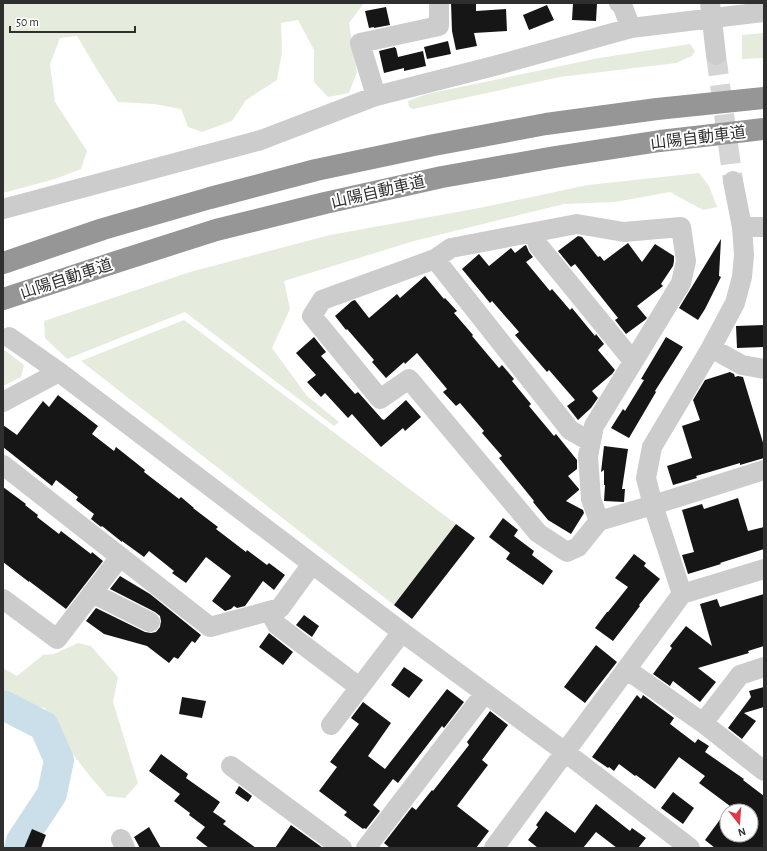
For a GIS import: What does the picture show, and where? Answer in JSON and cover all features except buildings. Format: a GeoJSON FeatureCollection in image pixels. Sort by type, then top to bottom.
{"type":"FeatureCollection","features":[{"type":"Feature","properties":{"kind":"highway","name":"山陽自動車道"},"geometry":{"type":"LineString","coordinates":[[3,263],[103,229],[210,198],[331,167],[434,145],[546,124],[657,109],[764,98]]}},
{"type":"Feature","properties":{"kind":"highway","name":"山陽自動車道"},"geometry":{"type":"LineString","coordinates":[[3,299],[216,230],[325,203],[434,179],[555,157],[645,143],[764,130]]}},
{"type":"Feature","properties":{"kind":"street"},"geometry":{"type":"LineString","coordinates":[[376,96],[360,43],[439,26],[439,3]]}},
{"type":"Feature","properties":{"kind":"street"},"geometry":{"type":"LineString","coordinates":[[619,3],[622,5],[632,28]]}},
{"type":"Feature","properties":{"kind":"street"},"geometry":{"type":"LineString","coordinates":[[3,209],[261,140],[376,96],[494,66],[632,28],[711,10],[764,12]]}},
{"type":"Feature","properties":{"kind":"street"},"geometry":{"type":"LineString","coordinates":[[711,10],[716,55]]}},
{"type":"Feature","properties":{"kind":"street"},"geometry":{"type":"LineString","coordinates":[[682,594],[653,505],[646,478],[652,447],[735,303],[742,277],[744,255],[742,227],[733,181]]}},
{"type":"Feature","properties":{"kind":"street"},"geometry":{"type":"LineString","coordinates":[[599,521],[591,499],[588,456],[594,426],[681,283],[686,261],[681,227],[624,232],[577,224],[451,248],[435,259],[322,300],[312,316],[380,399],[408,379],[538,534],[567,552],[578,547],[599,521],[764,470]]}},
{"type":"Feature","properties":{"kind":"street"},"geometry":{"type":"LineString","coordinates":[[742,227],[764,227]]}},
{"type":"Feature","properties":{"kind":"street"},"geometry":{"type":"LineString","coordinates":[[534,233],[538,245],[634,361]]}},
{"type":"Feature","properties":{"kind":"street"},"geometry":{"type":"LineString","coordinates":[[435,259],[570,430],[591,442]]}},
{"type":"Feature","properties":{"kind":"street"},"geometry":{"type":"LineString","coordinates":[[9,337],[59,372],[402,632],[565,752],[690,848]]}},
{"type":"Feature","properties":{"kind":"street"},"geometry":{"type":"LineString","coordinates":[[710,348],[742,364],[764,369]]}},
{"type":"Feature","properties":{"kind":"street"},"geometry":{"type":"LineString","coordinates":[[3,402],[59,372]]}},
{"type":"Feature","properties":{"kind":"street"},"geometry":{"type":"LineString","coordinates":[[3,465],[210,627],[280,608],[312,564]]}},
{"type":"Feature","properties":{"kind":"street"},"geometry":{"type":"LineString","coordinates":[[3,598],[57,639],[120,557]]}},
{"type":"Feature","properties":{"kind":"street"},"geometry":{"type":"LineString","coordinates":[[504,844],[565,752],[682,594],[764,569]]}},
{"type":"Feature","properties":{"kind":"street"},"geometry":{"type":"LineString","coordinates":[[92,593],[150,622]]}},
{"type":"Feature","properties":{"kind":"street"},"geometry":{"type":"LineString","coordinates":[[269,611],[277,625],[360,688]]}},
{"type":"Feature","properties":{"kind":"street"},"geometry":{"type":"LineString","coordinates":[[331,725],[402,632]]}},
{"type":"Feature","properties":{"kind":"street"},"geometry":{"type":"LineString","coordinates":[[703,723],[740,675],[764,668]]}},
{"type":"Feature","properties":{"kind":"street"},"geometry":{"type":"LineString","coordinates":[[626,669],[703,723],[764,771]]}},
{"type":"Feature","properties":{"kind":"street"},"geometry":{"type":"LineString","coordinates":[[366,848],[485,693]]}},
{"type":"Feature","properties":{"kind":"street"},"geometry":{"type":"LineString","coordinates":[[231,766],[337,847]]}},
{"type":"Feature","properties":{"kind":"shaded area"},"geometry":{"type":"Polygon","coordinates":[[[3,3],[364,3],[349,23],[357,72],[349,93],[328,97],[314,82],[314,50],[298,20],[281,23],[282,52],[277,80],[246,100],[232,121],[202,132],[188,127],[181,109],[154,104],[118,102],[77,36],[60,38],[50,64],[55,102],[87,151],[81,169],[55,179],[3,193],[3,3]]]}},
{"type":"Feature","properties":{"kind":"shaded area"},"geometry":{"type":"Polygon","coordinates":[[[764,33],[764,58],[742,59],[742,35],[764,33]]]}},
{"type":"Feature","properties":{"kind":"shaded area"},"geometry":{"type":"Polygon","coordinates":[[[690,44],[695,51],[692,56],[676,63],[560,77],[413,109],[409,107],[408,101],[427,94],[599,58],[690,44]]]}},
{"type":"Feature","properties":{"kind":"shaded area"},"geometry":{"type":"Polygon","coordinates":[[[699,173],[709,186],[717,207],[703,210],[670,192],[615,202],[564,204],[414,241],[284,281],[290,309],[272,348],[307,396],[339,422],[334,426],[185,312],[67,359],[45,338],[44,321],[190,272],[330,235],[479,208],[588,185],[699,173]]]}},
{"type":"Feature","properties":{"kind":"shaded area"},"geometry":{"type":"Polygon","coordinates":[[[184,320],[456,524],[394,605],[81,361],[184,320]]]}},
{"type":"Feature","properties":{"kind":"shaded area"},"geometry":{"type":"Polygon","coordinates":[[[3,350],[24,365],[21,377],[3,386],[3,350]]]}},
{"type":"Feature","properties":{"kind":"shaded area"},"geometry":{"type":"Polygon","coordinates":[[[78,643],[91,646],[118,677],[113,702],[138,783],[125,798],[107,796],[58,735],[45,708],[24,705],[3,708],[3,668],[17,676],[43,655],[54,654],[78,643]]]}},
{"type":"Feature","properties":{"kind":"waterway"},"geometry":{"type":"LineString","coordinates":[[3,705],[44,726],[59,760],[52,794],[21,841],[19,848]]}},
{"type":"Feature","properties":{"kind":"tunnel"},"geometry":{"type":"LineString","coordinates":[[716,55],[733,181]]}}]}
